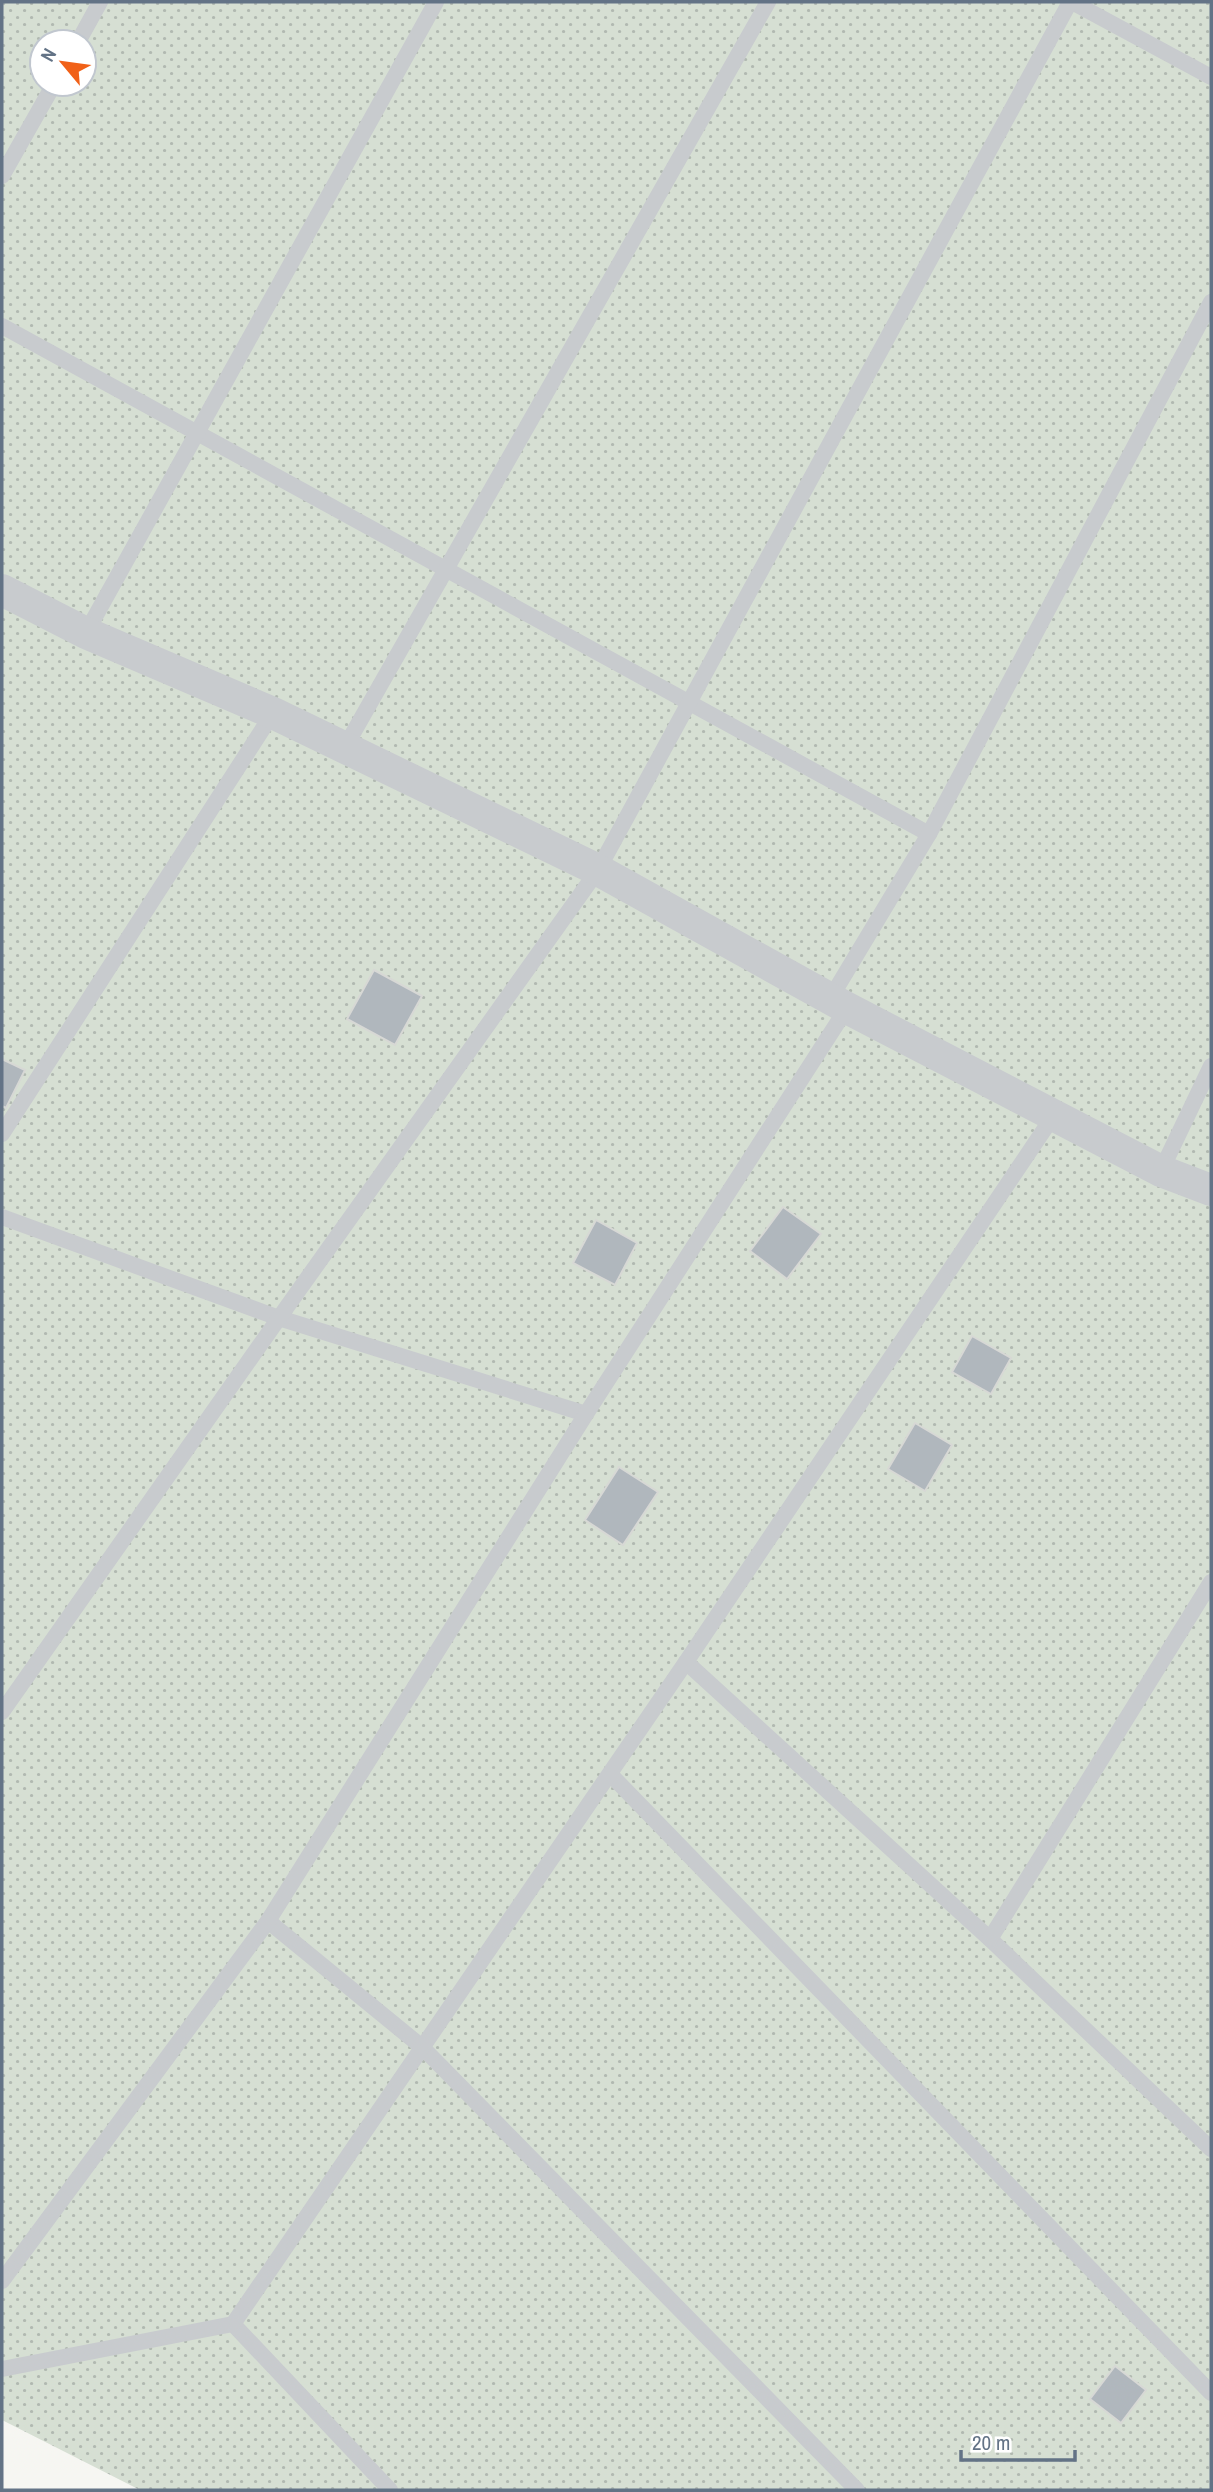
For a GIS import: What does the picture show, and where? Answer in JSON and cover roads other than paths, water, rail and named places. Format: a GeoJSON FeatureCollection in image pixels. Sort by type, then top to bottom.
{"type":"FeatureCollection","features":[{"type":"Feature","properties":{"kind":"street"},"geometry":{"type":"LineString","coordinates":[[2,590],[86,633],[273,713],[598,870],[838,1003],[1161,1171],[1211,1190]]}},
{"type":"Feature","properties":{"kind":"lane"},"geometry":{"type":"LineString","coordinates":[[86,28],[100,2]]}},
{"type":"Feature","properties":{"kind":"lane"},"geometry":{"type":"LineString","coordinates":[[86,633],[436,2]]}},
{"type":"Feature","properties":{"kind":"lane"},"geometry":{"type":"LineString","coordinates":[[344,749],[768,2]]}},
{"type":"Feature","properties":{"kind":"lane"},"geometry":{"type":"LineString","coordinates":[[2,1712],[598,870],[1071,2],[1211,76]]}},
{"type":"Feature","properties":{"kind":"lane"},"geometry":{"type":"LineString","coordinates":[[2,176],[46,98]]}},
{"type":"Feature","properties":{"kind":"lane"},"geometry":{"type":"LineString","coordinates":[[2,2281],[268,1921],[586,1414],[838,1003],[1211,302]]}},
{"type":"Feature","properties":{"kind":"lane"},"geometry":{"type":"LineString","coordinates":[[2,326],[929,834]]}},
{"type":"Feature","properties":{"kind":"lane"},"geometry":{"type":"LineString","coordinates":[[2,1134],[273,713]]}},
{"type":"Feature","properties":{"kind":"lane"},"geometry":{"type":"LineString","coordinates":[[1161,1171],[1211,1066]]}},
{"type":"Feature","properties":{"kind":"lane"},"geometry":{"type":"LineString","coordinates":[[2,2369],[233,2324],[610,1774],[1054,1115]]}},
{"type":"Feature","properties":{"kind":"lane"},"geometry":{"type":"LineString","coordinates":[[2,1217],[279,1318],[586,1414]]}},
{"type":"Feature","properties":{"kind":"lane"},"geometry":{"type":"LineString","coordinates":[[990,1940],[1211,1582]]}},
{"type":"Feature","properties":{"kind":"lane"},"geometry":{"type":"LineString","coordinates":[[686,1662],[990,1940],[1211,2149]]}},
{"type":"Feature","properties":{"kind":"lane"},"geometry":{"type":"LineString","coordinates":[[610,1774],[1211,2393]]}},
{"type":"Feature","properties":{"kind":"lane"},"geometry":{"type":"LineString","coordinates":[[268,1921],[422,2047],[858,2490]]}},
{"type":"Feature","properties":{"kind":"lane"},"geometry":{"type":"LineString","coordinates":[[233,2324],[390,2490]]}}]}
